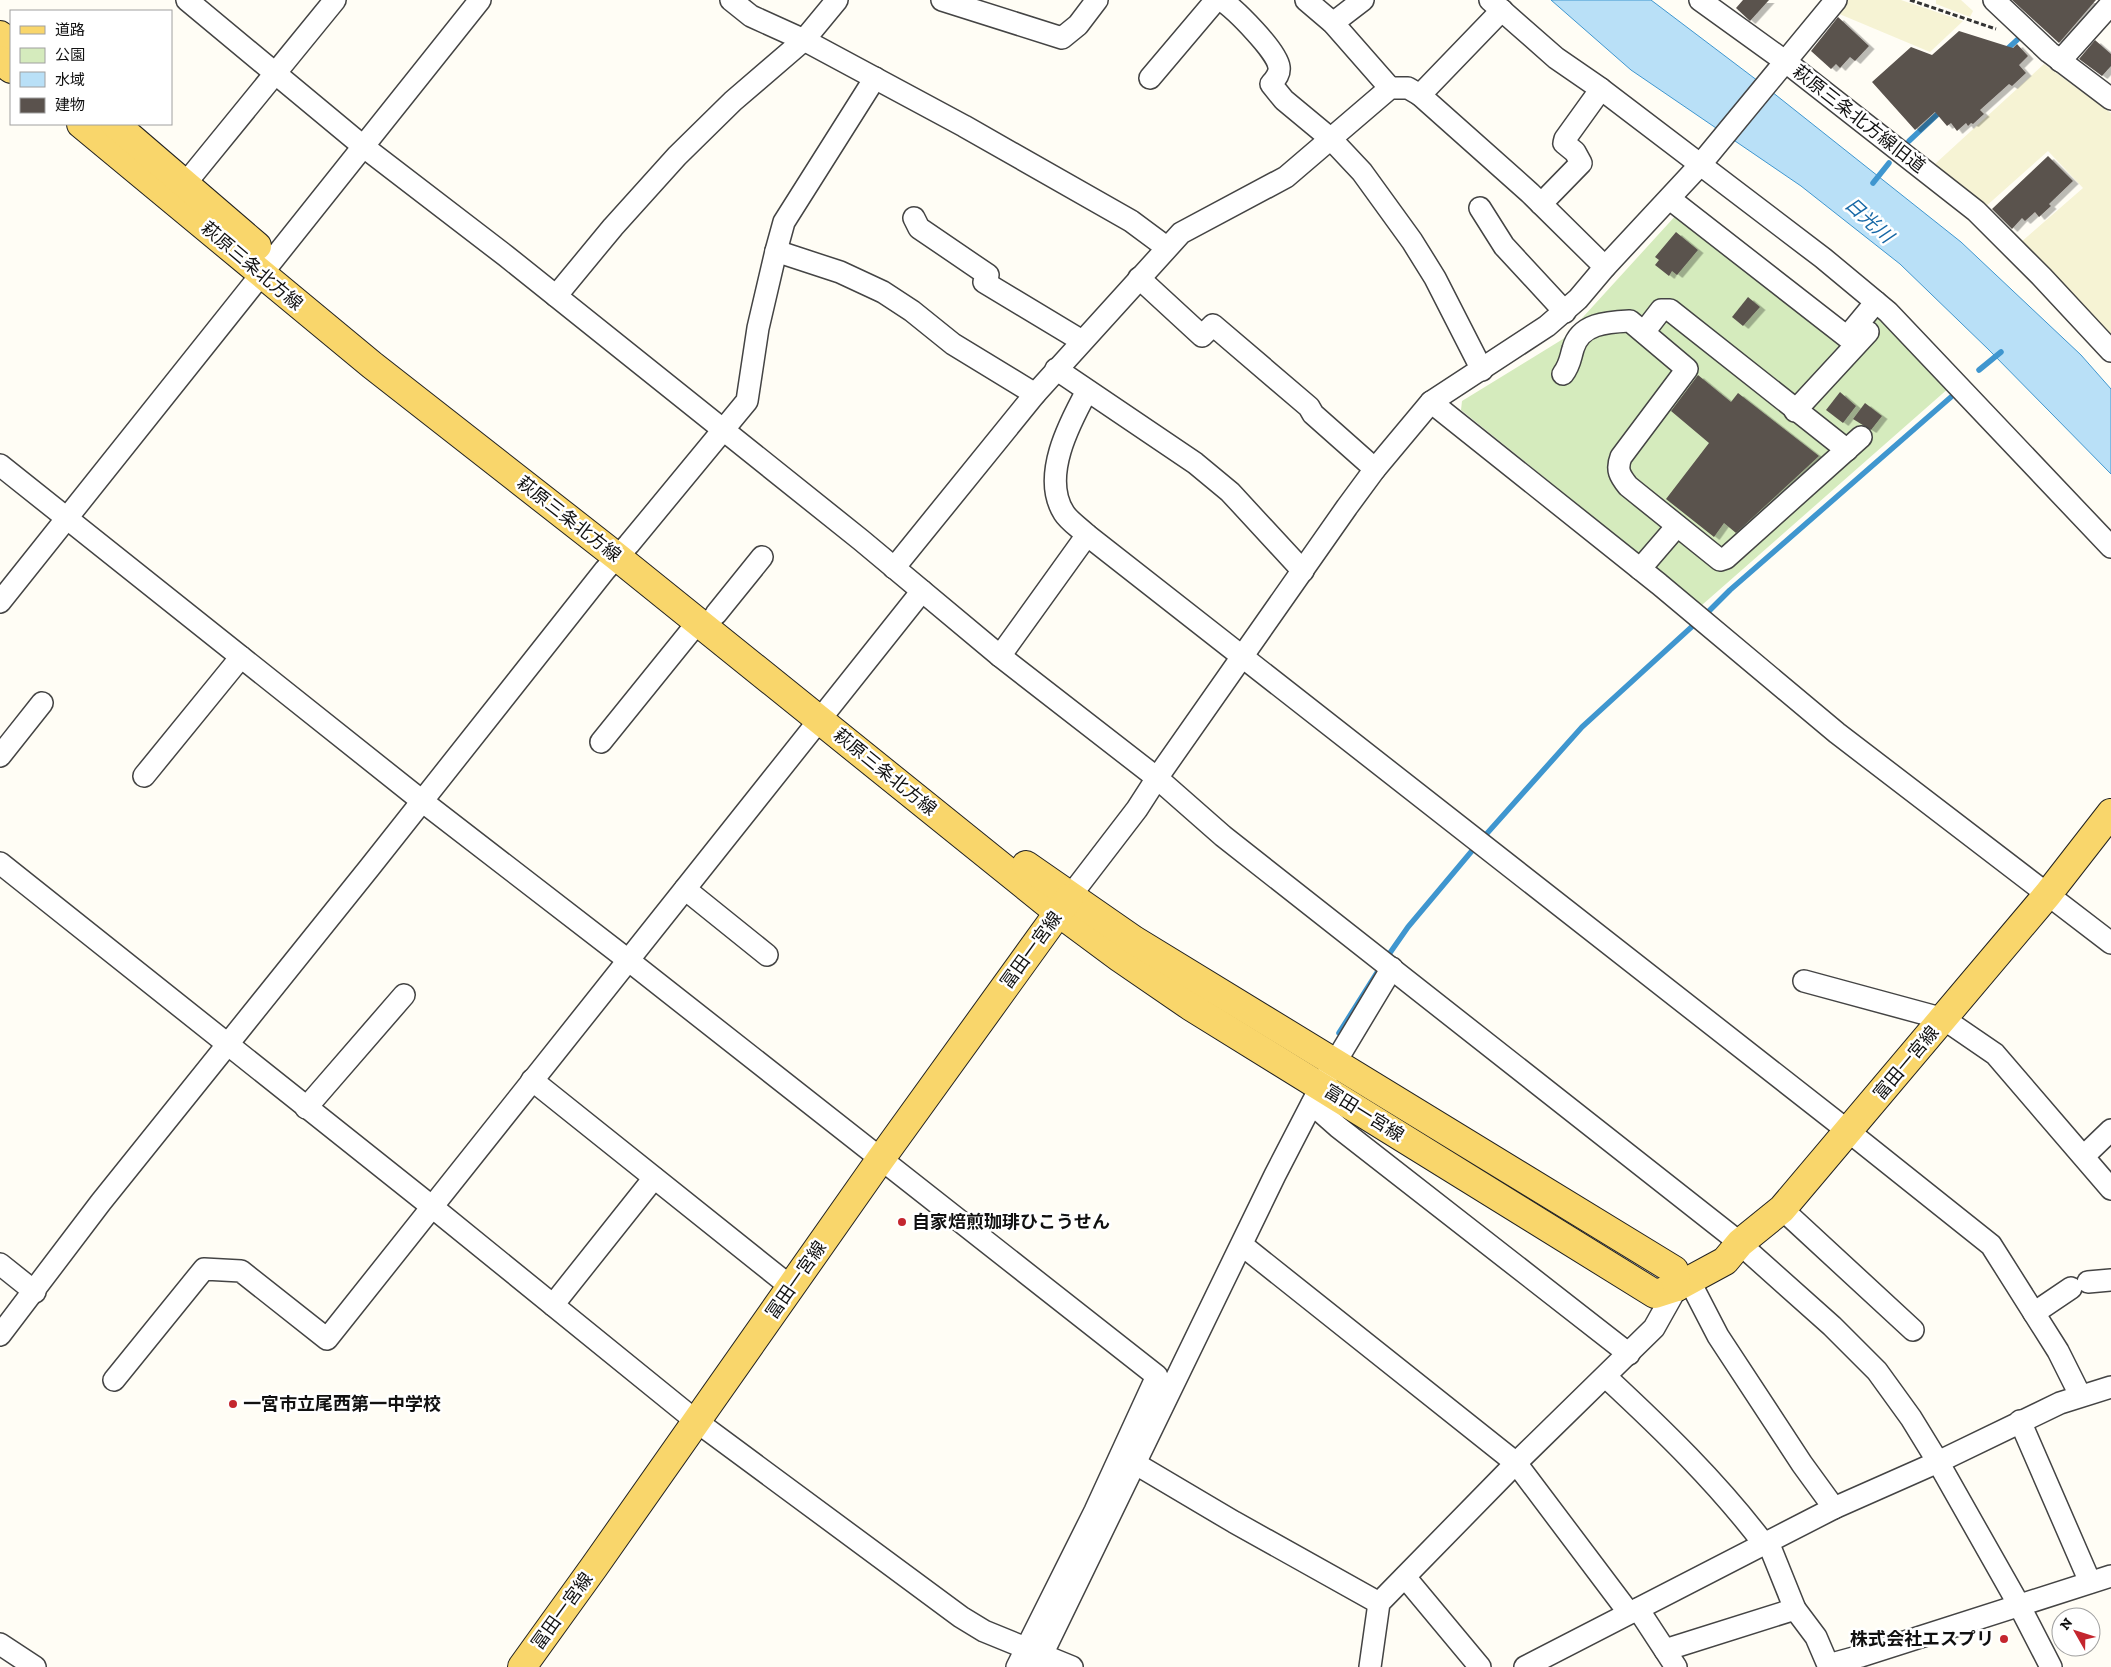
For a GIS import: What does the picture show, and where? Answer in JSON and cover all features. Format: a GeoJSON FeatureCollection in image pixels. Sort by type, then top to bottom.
{"type":"FeatureCollection","features":[{"type":"Feature","properties":{"kind":"main road"},"geometry":{"type":"LineString","coordinates":[[0,35],[10,43]]}},
{"type":"Feature","properties":{"kind":"main road"},"geometry":{"type":"LineString","coordinates":[[0,60],[10,68]]}},
{"type":"Feature","properties":{"kind":"main road","name":"萩原三条北方線"},"geometry":{"type":"LineString","coordinates":[[82,125],[268,266],[386,352],[622,550],[1065,904]]}},
{"type":"Feature","properties":{"kind":"main road","name":"萩原三条北方線"},"geometry":{"type":"LineString","coordinates":[[115,125],[186,184],[268,266]]}},
{"type":"Feature","properties":{"kind":"main road","name":"富田一宮線"},"geometry":{"type":"LineString","coordinates":[[1065,904],[1120,958],[1317,1095],[1655,1294],[1683,1284],[1725,1261],[1740,1243],[1782,1209],[2048,894],[2111,813]]}},
{"type":"Feature","properties":{"kind":"main road","name":"富田一宮線"},"geometry":{"type":"LineString","coordinates":[[1065,904],[1134,940],[1674,1270],[1683,1284]]}},
{"type":"Feature","properties":{"kind":"main road","name":"冨田一宮線"},"geometry":{"type":"LineString","coordinates":[[522,1667],[880,1160],[1065,904]]}},
{"type":"Feature","properties":{"kind":"street"},"geometry":{"type":"LineString","coordinates":[[187,0],[364,147],[556,296],[894,568],[1000,656],[1157,778],[1223,836],[1740,1243],[1832,1326],[1877,1371],[1911,1418],[1938,1462],[2051,1667]]}},
{"type":"Feature","properties":{"kind":"street"},"geometry":{"type":"LineString","coordinates":[[186,184],[335,0]]}},
{"type":"Feature","properties":{"kind":"street"},"geometry":{"type":"LineString","coordinates":[[0,602],[480,0]]}},
{"type":"Feature","properties":{"kind":"street"},"geometry":{"type":"LineString","coordinates":[[731,0],[751,16],[804,40],[875,78],[1131,221],[1166,247]]}},
{"type":"Feature","properties":{"kind":"street"},"geometry":{"type":"LineString","coordinates":[[556,296],[613,226],[677,156],[733,101],[804,40],[838,0]]}},
{"type":"Feature","properties":{"kind":"street"},"geometry":{"type":"LineString","coordinates":[[942,0],[1062,38],[1078,25],[1097,0]]}},
{"type":"Feature","properties":{"kind":"street"},"geometry":{"type":"LineString","coordinates":[[1150,78],[1216,0]]}},
{"type":"Feature","properties":{"kind":"street"},"geometry":{"type":"LineString","coordinates":[[1221,0],[1270,48],[1279,67],[1277,76],[1271,84],[1284,100],[1330,139],[1362,172],[1412,241],[1435,278],[1468,346],[1482,370]]}},
{"type":"Feature","properties":{"kind":"street"},"geometry":{"type":"LineString","coordinates":[[1306,0],[1333,23],[1390,88]]}},
{"type":"Feature","properties":{"kind":"street"},"geometry":{"type":"LineString","coordinates":[[1333,23],[1363,0]]}},
{"type":"Feature","properties":{"kind":"street"},"geometry":{"type":"LineString","coordinates":[[1700,0],[1786,62],[1836,0]]}},
{"type":"Feature","properties":{"kind":"street"},"geometry":{"type":"LineString","coordinates":[[1994,0],[2060,61],[2111,99]]}},
{"type":"Feature","properties":{"kind":"street"},"geometry":{"type":"LineString","coordinates":[[2060,61],[2111,4]]}},
{"type":"Feature","properties":{"kind":"street"},"geometry":{"type":"LineString","coordinates":[[1420,95],[1496,5],[1556,58],[1601,88],[1823,258],[1888,312],[2111,547]]}},
{"type":"Feature","properties":{"kind":"street","name":"萩原三条北方線旧道"},"geometry":{"type":"LineString","coordinates":[[1065,904],[1137,809],[1375,469],[1431,402],[1482,370],[1565,312],[1700,165],[1786,62],[1976,211],[2042,277],[2111,351]]}},
{"type":"Feature","properties":{"kind":"street"},"geometry":{"type":"LineString","coordinates":[[0,1335],[35,1292],[101,1202],[622,550],[747,401],[758,328],[784,222],[875,78]]}},
{"type":"Feature","properties":{"kind":"street"},"geometry":{"type":"LineString","coordinates":[[894,568],[1035,394],[1180,233],[1286,177],[1390,88],[1408,88],[1420,95],[1541,204],[1605,267]]}},
{"type":"Feature","properties":{"kind":"street"},"geometry":{"type":"LineString","coordinates":[[1541,204],[1581,163],[1575,152],[1564,143],[1565,139],[1601,88]]}},
{"type":"Feature","properties":{"kind":"street"},"geometry":{"type":"LineString","coordinates":[[1670,198],[1846,338],[1876,302]]}},
{"type":"Feature","properties":{"kind":"street"},"geometry":{"type":"LineString","coordinates":[[1480,208],[1504,246],[1565,312]]}},
{"type":"Feature","properties":{"kind":"street"},"geometry":{"type":"LineString","coordinates":[[914,218],[919,228],[988,276],[984,282],[1082,341]]}},
{"type":"Feature","properties":{"kind":"street"},"geometry":{"type":"LineString","coordinates":[[776,251],[840,272],[883,292],[912,311],[953,344],[1035,394]]}},
{"type":"Feature","properties":{"kind":"street"},"geometry":{"type":"LineString","coordinates":[[1139,278],[1202,336],[1213,325],[1309,407],[1313,414],[1375,469]]}},
{"type":"Feature","properties":{"kind":"street"},"geometry":{"type":"LineString","coordinates":[[1563,374],[1570,366],[1573,347],[1578,337],[1588,328],[1608,322],[1630,321],[1687,369],[1621,457],[1617,467],[1621,477],[1628,486],[1720,560],[1726,558],[1854,443],[1795,411],[1670,310],[1661,310],[1644,332]]}},
{"type":"Feature","properties":{"kind":"street"},"geometry":{"type":"LineString","coordinates":[[1795,411],[1870,329]]}},
{"type":"Feature","properties":{"kind":"street"},"geometry":{"type":"LineString","coordinates":[[1056,370],[1086,392],[1116,408],[1195,463],[1230,492],[1302,571]]}},
{"type":"Feature","properties":{"kind":"street"},"geometry":{"type":"LineString","coordinates":[[1086,392],[1068,427],[1060,449],[1056,470],[1057,496],[1064,514],[1242,657],[1471,834],[1848,1130],[1991,1245],[2058,1351],[2080,1395]]}},
{"type":"Feature","properties":{"kind":"street"},"geometry":{"type":"LineString","coordinates":[[1431,402],[1690,609],[1837,732],[2111,943]]}},
{"type":"Feature","properties":{"kind":"street"},"geometry":{"type":"LineString","coordinates":[[0,465],[422,801],[628,960],[1157,1376],[1095,1511],[1032,1657]]}},
{"type":"Feature","properties":{"kind":"street"},"geometry":{"type":"LineString","coordinates":[[1640,569],[1677,526]]}},
{"type":"Feature","properties":{"kind":"street"},"geometry":{"type":"LineString","coordinates":[[1000,656],[1087,534]]}},
{"type":"Feature","properties":{"kind":"street"},"geometry":{"type":"LineString","coordinates":[[601,742],[762,557]]}},
{"type":"Feature","properties":{"kind":"street"},"geometry":{"type":"LineString","coordinates":[[114,1380],[204,1269],[241,1271],[327,1339],[922,591]]}},
{"type":"Feature","properties":{"kind":"street"},"geometry":{"type":"LineString","coordinates":[[144,776],[241,657]]}},
{"type":"Feature","properties":{"kind":"street"},"geometry":{"type":"LineString","coordinates":[[0,756],[42,703]]}},
{"type":"Feature","properties":{"kind":"street"},"geometry":{"type":"LineString","coordinates":[[0,863],[227,1046],[431,1206],[696,1421],[945,1607],[1032,1657],[1072,1667]]}},
{"type":"Feature","properties":{"kind":"street"},"geometry":{"type":"LineString","coordinates":[[685,889],[767,955]]}},
{"type":"Feature","properties":{"kind":"street"},"geometry":{"type":"LineString","coordinates":[[1032,1657],[1136,1464],[1275,1175],[1317,1095],[1336,1064],[1387,964]]}},
{"type":"Feature","properties":{"kind":"street"},"geometry":{"type":"LineString","coordinates":[[1804,981],[1944,1019],[1995,1054],[2111,1189]]}},
{"type":"Feature","properties":{"kind":"street"},"geometry":{"type":"LineString","coordinates":[[306,1108],[404,995]]}},
{"type":"Feature","properties":{"kind":"street"},"geometry":{"type":"LineString","coordinates":[[532,1080],[791,1287]]}},
{"type":"Feature","properties":{"kind":"street"},"geometry":{"type":"LineString","coordinates":[[1317,1095],[1338,1127],[1629,1354]]}},
{"type":"Feature","properties":{"kind":"street"},"geometry":{"type":"LineString","coordinates":[[2084,1156],[2111,1130]]}},
{"type":"Feature","properties":{"kind":"street"},"geometry":{"type":"LineString","coordinates":[[553,1305],[654,1178]]}},
{"type":"Feature","properties":{"kind":"street"},"geometry":{"type":"LineString","coordinates":[[1782,1209],[1913,1330]]}},
{"type":"Feature","properties":{"kind":"street"},"geometry":{"type":"LineString","coordinates":[[1242,1245],[1516,1463],[1671,1659],[1795,1609]]}},
{"type":"Feature","properties":{"kind":"street"},"geometry":{"type":"LineString","coordinates":[[0,1264],[35,1292]]}},
{"type":"Feature","properties":{"kind":"street"},"geometry":{"type":"LineString","coordinates":[[2034,1313],[2080,1285],[2111,1280]]}},
{"type":"Feature","properties":{"kind":"street"},"geometry":{"type":"LineString","coordinates":[[1370,1667],[1379,1603],[1516,1463],[1654,1328],[1683,1284],[1802,1464],[1834,1508]]}},
{"type":"Feature","properties":{"kind":"street"},"geometry":{"type":"LineString","coordinates":[[1606,1377],[1674,1440],[1710,1478],[1766,1543],[1795,1609],[1816,1637],[1828,1664],[1864,1662],[2019,1606],[2111,1576]]}},
{"type":"Feature","properties":{"kind":"street"},"geometry":{"type":"LineString","coordinates":[[1525,1667],[1834,1508],[1938,1462],[2020,1421],[2080,1395],[2111,1387]]}},
{"type":"Feature","properties":{"kind":"street"},"geometry":{"type":"LineString","coordinates":[[2020,1421],[2090,1582]]}},
{"type":"Feature","properties":{"kind":"street"},"geometry":{"type":"LineString","coordinates":[[1136,1464],[1234,1522],[1379,1603]]}},
{"type":"Feature","properties":{"kind":"street"},"geometry":{"type":"LineString","coordinates":[[1405,1577],[1480,1667]]}},
{"type":"Feature","properties":{"kind":"street"},"geometry":{"type":"LineString","coordinates":[[0,1644],[35,1667]]}},
{"type":"Feature","properties":{"kind":"path"},"geometry":{"type":"LineString","coordinates":[[1910,0],[1999,30]]}},
{"type":"Feature","properties":{"kind":"shaded area"},"geometry":{"type":"Polygon","coordinates":[[[1848,0],[1901,0],[1963,21],[1930,52],[1837,13],[1848,0]]]}},
{"type":"Feature","properties":{"kind":"shaded area"},"geometry":{"type":"Polygon","coordinates":[[[1936,0],[1961,0],[1973,11],[1970,17],[1936,4],[1936,0]]]}},
{"type":"Feature","properties":{"kind":"shaded area"},"geometry":{"type":"Polygon","coordinates":[[[2044,64],[2111,113],[2111,339],[2020,243],[2083,188],[2048,151],[1984,208],[1935,164],[2044,64]]]}},
{"type":"Feature","properties":{"kind":"green space"},"geometry":{"type":"Polygon","coordinates":[[[1678,213],[1844,343],[1872,311],[1950,387],[1702,605],[1461,410],[1462,401],[1563,339],[1678,213]]]}},
{"type":"Feature","properties":{"kind":"water","name":"日光川"},"geometry":{"type":"Polygon","coordinates":[[[1551,0],[1651,0],[1762,84],[1961,242],[2081,355],[2111,389],[2111,474],[1989,350],[1900,264],[1801,186],[1631,70],[1551,0]]]}},
{"type":"Feature","properties":{"kind":"building"},"geometry":{"type":"Polygon","coordinates":[[[1743,0],[1769,0],[1750,21],[1736,8],[1743,0]]]}},
{"type":"Feature","properties":{"kind":"building"},"geometry":{"type":"Polygon","coordinates":[[[2012,0],[2096,0],[2059,43],[2012,0]]]}},
{"type":"Feature","properties":{"kind":"building"},"geometry":{"type":"Polygon","coordinates":[[[1838,17],[1869,46],[1855,61],[1850,57],[1840,68],[1836,64],[1831,69],[1811,51],[1838,17]]]}},
{"type":"Feature","properties":{"kind":"building"},"geometry":{"type":"Polygon","coordinates":[[[1959,31],[2013,48],[2017,44],[2028,56],[2019,65],[2026,73],[2012,86],[2009,84],[1980,110],[1984,114],[1973,124],[1971,123],[1968,126],[1966,123],[1957,131],[1951,123],[1947,126],[1935,112],[1915,130],[1872,82],[1911,47],[1932,55],[1959,31]]]}},
{"type":"Feature","properties":{"kind":"building"},"geometry":{"type":"Polygon","coordinates":[[[2095,40],[2111,54],[2111,66],[2102,76],[2079,59],[2095,40]]]}},
{"type":"Feature","properties":{"kind":"building"},"geometry":{"type":"Polygon","coordinates":[[[2048,156],[2073,181],[2049,204],[2051,206],[2039,217],[2035,212],[2025,221],[2022,218],[2012,229],[1992,209],[2048,156]]]}},
{"type":"Feature","properties":{"kind":"building"},"geometry":{"type":"Polygon","coordinates":[[[1676,232],[1698,250],[1677,275],[1672,271],[1669,276],[1655,265],[1659,260],[1655,257],[1676,232]]]}},
{"type":"Feature","properties":{"kind":"building"},"geometry":{"type":"Polygon","coordinates":[[[1748,297],[1760,307],[1743,326],[1732,317],[1748,297]]]}},
{"type":"Feature","properties":{"kind":"building"},"geometry":{"type":"Polygon","coordinates":[[[1698,375],[1731,402],[1738,393],[1819,456],[1736,533],[1724,523],[1714,537],[1666,499],[1709,443],[1671,411],[1698,375]]]}},
{"type":"Feature","properties":{"kind":"building"},"geometry":{"type":"Polygon","coordinates":[[[1840,392],[1856,406],[1843,423],[1826,410],[1840,392]]]}},
{"type":"Feature","properties":{"kind":"building"},"geometry":{"type":"Polygon","coordinates":[[[1865,403],[1882,416],[1871,430],[1853,419],[1865,403]]]}},
{"type":"Feature","properties":{"kind":"waterway"},"geometry":{"type":"LineString","coordinates":[[2005,51],[2017,40]]}},
{"type":"Feature","properties":{"kind":"waterway"},"geometry":{"type":"LineString","coordinates":[[1909,141],[1942,110]]}},
{"type":"Feature","properties":{"kind":"waterway"},"geometry":{"type":"LineString","coordinates":[[1873,183],[1889,163]]}},
{"type":"Feature","properties":{"kind":"waterway"},"geometry":{"type":"LineString","coordinates":[[1979,370],[2001,352]]}},
{"type":"Feature","properties":{"kind":"waterway"},"geometry":{"type":"LineString","coordinates":[[1704,616],[1730,590],[1951,397]]}},
{"type":"Feature","properties":{"kind":"waterway"},"geometry":{"type":"LineString","coordinates":[[1482,839],[1582,727],[1697,622]]}},
{"type":"Feature","properties":{"kind":"waterway"},"geometry":{"type":"LineString","coordinates":[[1385,960],[1408,927],[1476,846]]}},
{"type":"Feature","properties":{"kind":"waterway"},"geometry":{"type":"LineString","coordinates":[[1339,1033],[1380,968]]}},
{"type":"Feature","properties":{"kind":"place","name":"自家焙煎珈琲ひこうせん"},"geometry":{"type":"Point","coordinates":[902,1222]}},
{"type":"Feature","properties":{"kind":"place","name":"一宮市立尾西第一中学校"},"geometry":{"type":"Point","coordinates":[233,1404]}},
{"type":"Feature","properties":{"kind":"place","name":"株式会社エスプリ"},"geometry":{"type":"Point","coordinates":[2004,1639]}}]}
